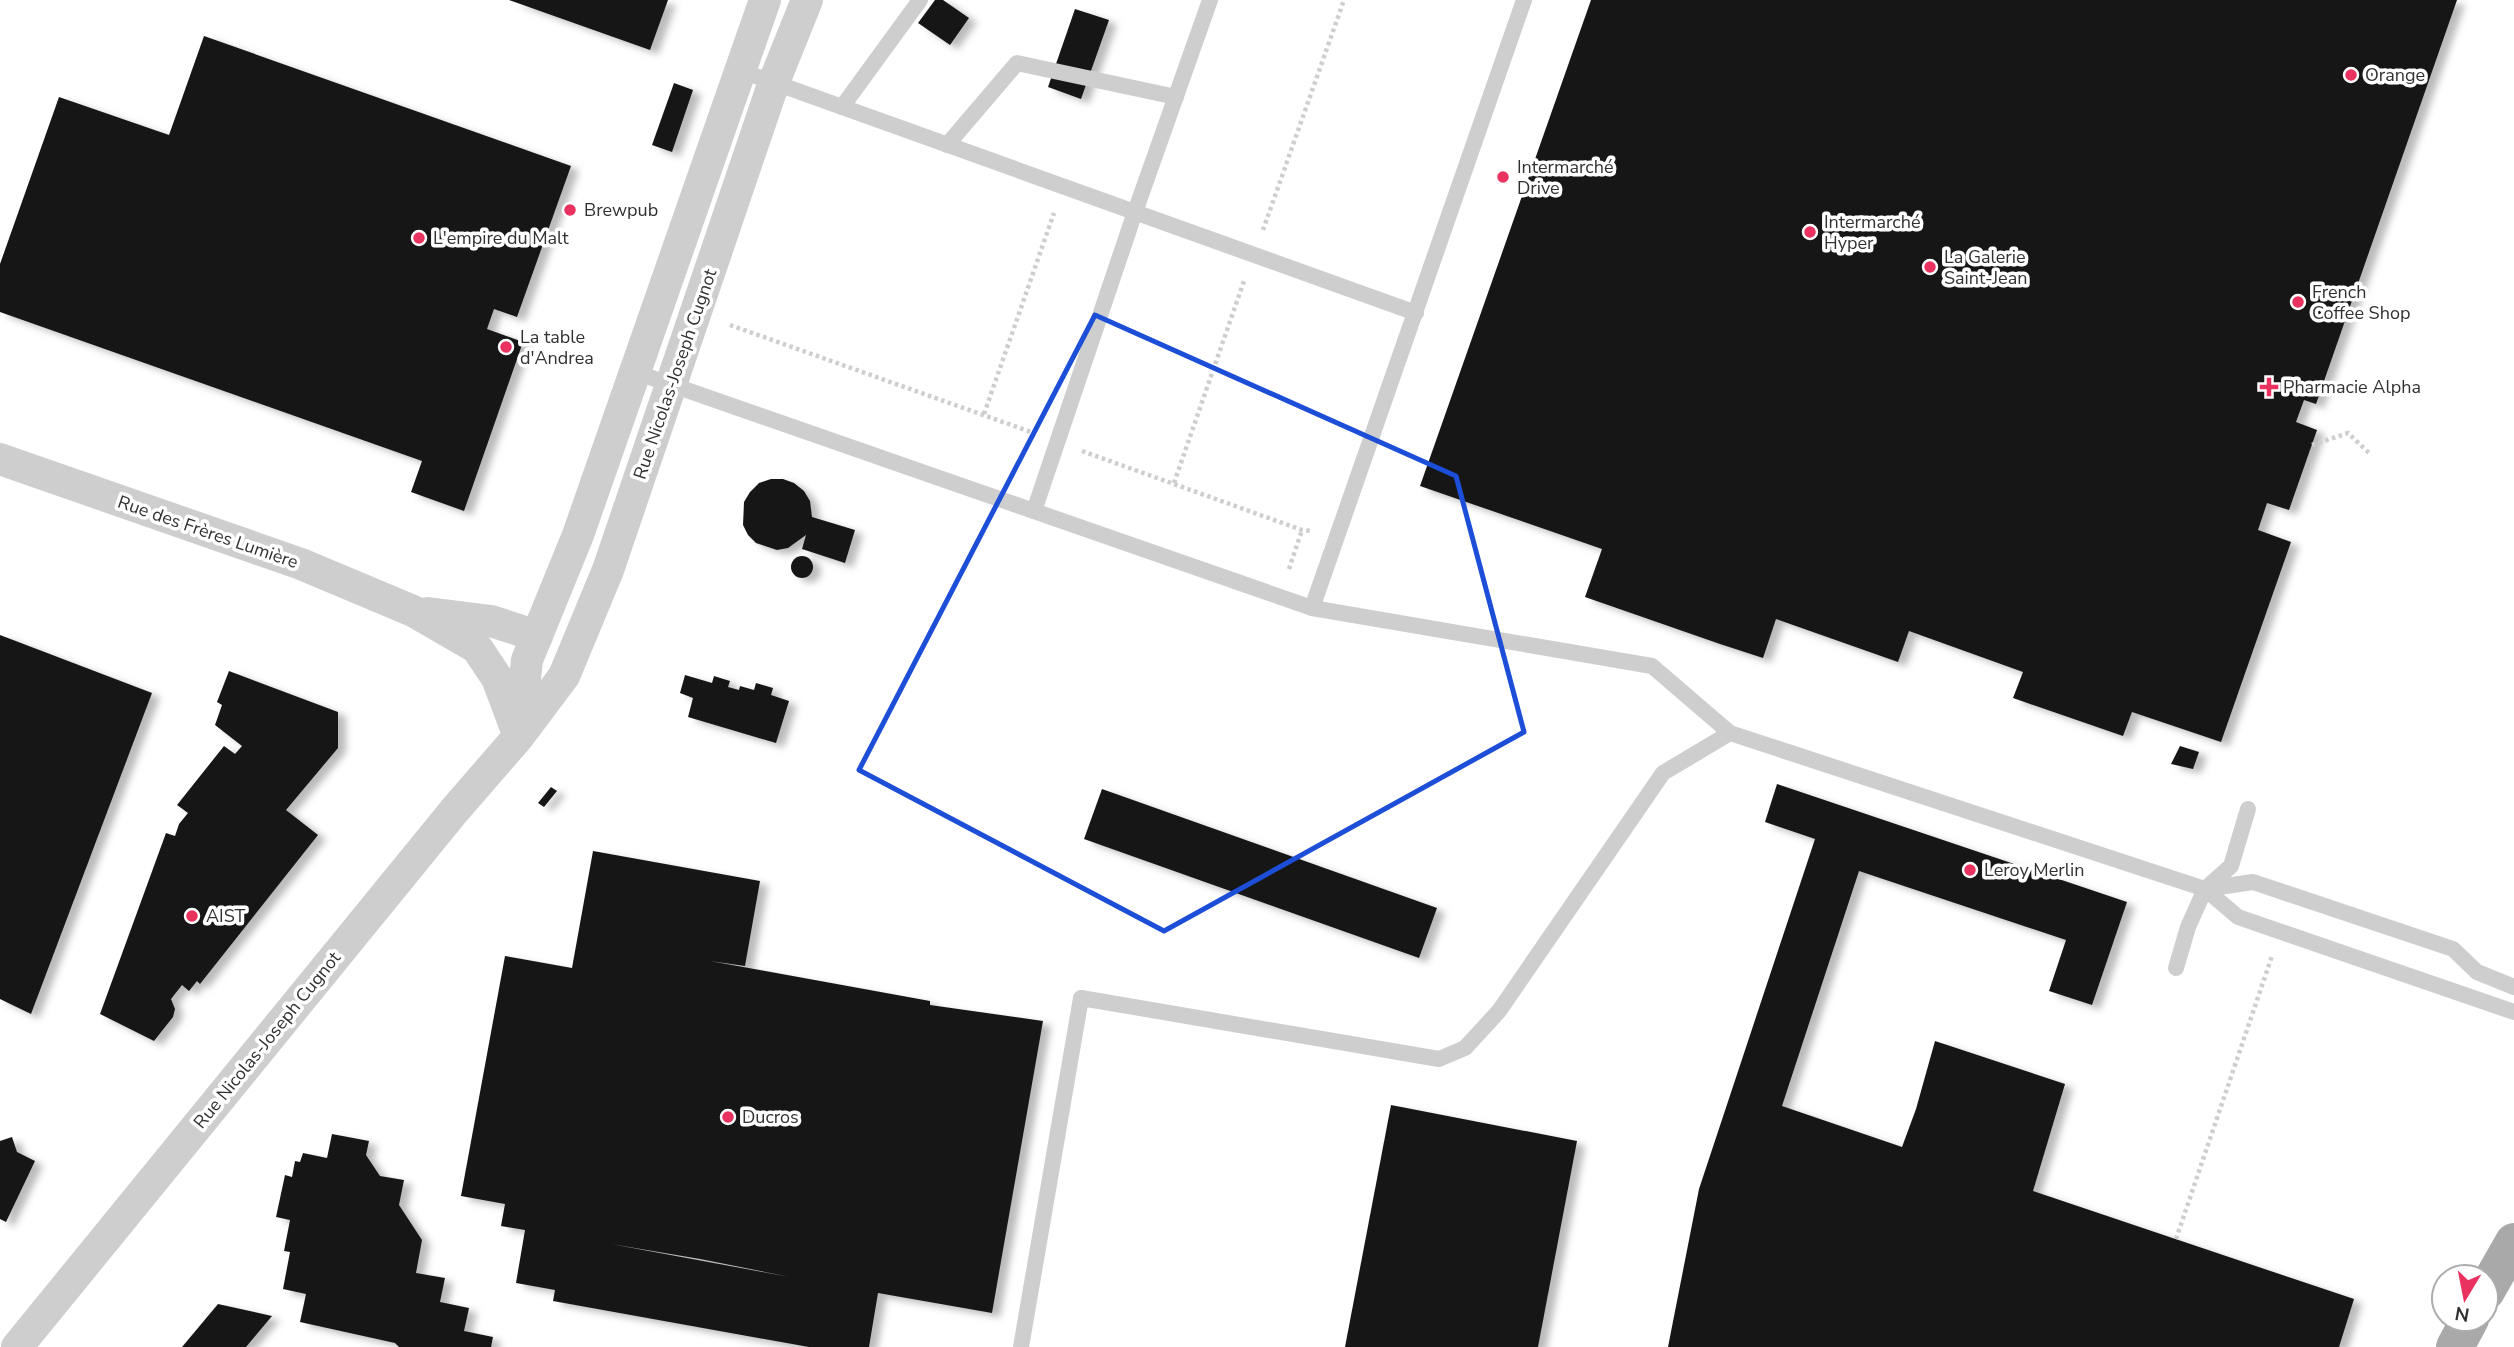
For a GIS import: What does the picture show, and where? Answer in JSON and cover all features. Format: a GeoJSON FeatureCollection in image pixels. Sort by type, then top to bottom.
{"type":"FeatureCollection","features":[{"type":"Feature","properties":{"kind":"main road"},"geometry":{"type":"LineString","coordinates":[[2500,1266],[2514,1242]]}},
{"type":"Feature","properties":{"kind":"street"},"geometry":{"type":"LineString","coordinates":[[519,736],[527,660],[578,536],[765,0]]}},
{"type":"Feature","properties":{"kind":"street","name":"Rue Nicolas-Joseph Cugnot"},"geometry":{"type":"LineString","coordinates":[[17,1347],[454,811],[519,736],[564,676],[608,570],[774,82],[807,0]]}},
{"type":"Feature","properties":{"kind":"street","name":"Rue des Frères Lumière"},"geometry":{"type":"LineString","coordinates":[[0,459],[301,564],[413,611],[477,648],[497,678],[519,736]]}},
{"type":"Feature","properties":{"kind":"street","name":"Rue des Frères Lumière"},"geometry":{"type":"LineString","coordinates":[[413,611],[491,621],[537,636]]}},
{"type":"Feature","properties":{"kind":"lane"},"geometry":{"type":"LineString","coordinates":[[842,107],[920,0]]}},
{"type":"Feature","properties":{"kind":"lane"},"geometry":{"type":"LineString","coordinates":[[1034,511],[1210,0]]}},
{"type":"Feature","properties":{"kind":"lane"},"geometry":{"type":"LineString","coordinates":[[1312,608],[1524,0]]}},
{"type":"Feature","properties":{"kind":"lane"},"geometry":{"type":"LineString","coordinates":[[947,145],[1017,63],[1176,97]]}},
{"type":"Feature","properties":{"kind":"lane"},"geometry":{"type":"LineString","coordinates":[[742,71],[1416,313]]}},
{"type":"Feature","properties":{"kind":"lane"},"geometry":{"type":"LineString","coordinates":[[635,372],[1312,608],[1652,666],[1730,733],[2205,889],[2238,917],[2514,1012]]}},
{"type":"Feature","properties":{"kind":"lane"},"geometry":{"type":"LineString","coordinates":[[1021,1347],[1081,998],[1439,1059],[1465,1048],[1499,1011],[1663,773],[1730,733]]}},
{"type":"Feature","properties":{"kind":"lane"},"geometry":{"type":"LineString","coordinates":[[2176,968],[2188,927],[2205,889],[2231,866],[2248,808]]}},
{"type":"Feature","properties":{"kind":"lane"},"geometry":{"type":"LineString","coordinates":[[2205,889],[2253,882],[2453,948],[2477,972],[2514,987]]}},
{"type":"Feature","properties":{"kind":"path"},"geometry":{"type":"LineString","coordinates":[[984,414],[1063,186]]}},
{"type":"Feature","properties":{"kind":"path"},"geometry":{"type":"LineString","coordinates":[[695,313],[984,414],[1307,532],[1342,523]]}},
{"type":"Feature","properties":{"kind":"path"},"geometry":{"type":"LineString","coordinates":[[2312,445],[2348,433],[2370,453]]}},
{"type":"Feature","properties":{"kind":"path"},"geometry":{"type":"LineString","coordinates":[[1280,597],[1301,530]]}},
{"type":"Feature","properties":{"kind":"path"},"geometry":{"type":"LineString","coordinates":[[2176,1239],[2279,933]]}},
{"type":"Feature","properties":{"kind":"highlighted area"},"geometry":{"type":"Polygon","coordinates":[[[1095,315],[1456,476],[1524,732],[1164,931],[859,770],[1095,315]]]}},
{"type":"Feature","properties":{"kind":"building"},"geometry":{"type":"Polygon","coordinates":[[[509,0],[668,0],[650,50],[509,0]]]}},
{"type":"Feature","properties":{"kind":"building"},"geometry":{"type":"Polygon","coordinates":[[[935,0],[943,0],[969,18],[950,45],[918,23],[935,0]]]}},
{"type":"Feature","properties":{"kind":"building","name":"La Galerie Saint-Jean"},"geometry":{"type":"Polygon","coordinates":[[[1591,0],[2457,0],[2316,404],[2304,400],[2296,422],[2317,430],[2289,510],[2267,503],[2258,530],[2291,542],[2221,742],[2132,712],[2123,736],[2013,698],[2023,672],[1909,631],[1898,662],[1776,619],[1763,658],[1585,597],[1602,549],[1420,486],[1591,0]]]}},
{"type":"Feature","properties":{"kind":"building"},"geometry":{"type":"Polygon","coordinates":[[[1075,9],[1109,20],[1081,99],[1048,87],[1075,9]]]}},
{"type":"Feature","properties":{"kind":"building"},"geometry":{"type":"Polygon","coordinates":[[[204,36],[571,166],[517,317],[494,309],[487,329],[523,342],[464,511],[411,492],[422,461],[0,312],[0,264],[59,97],[169,135],[204,36]]]}},
{"type":"Feature","properties":{"kind":"building"},"geometry":{"type":"Polygon","coordinates":[[[674,83],[693,90],[672,152],[652,145],[674,83]]]}},
{"type":"Feature","properties":{"kind":"building"},"geometry":{"type":"Polygon","coordinates":[[[771,479],[794,483],[804,491],[810,501],[812,517],[855,530],[845,563],[802,549],[806,535],[788,548],[777,550],[756,543],[748,535],[743,525],[744,502],[759,483],[771,479]]]}},
{"type":"Feature","properties":{"kind":"building"},"geometry":{"type":"Polygon","coordinates":[[[802,556],[810,559],[813,567],[810,575],[802,578],[794,575],[791,567],[794,559],[802,556]]]}},
{"type":"Feature","properties":{"kind":"building"},"geometry":{"type":"Polygon","coordinates":[[[0,635],[152,693],[31,1014],[0,999],[0,635]]]}},
{"type":"Feature","properties":{"kind":"building","name":"AIST"},"geometry":{"type":"Polygon","coordinates":[[[229,671],[338,712],[338,748],[286,810],[318,835],[200,984],[197,981],[189,991],[182,985],[171,999],[175,1009],[173,1017],[154,1041],[100,1014],[166,833],[175,836],[179,824],[188,813],[177,805],[224,746],[235,754],[242,746],[215,725],[222,705],[217,702],[229,671]]]}},
{"type":"Feature","properties":{"kind":"building"},"geometry":{"type":"Polygon","coordinates":[[[685,675],[712,683],[714,676],[730,681],[728,687],[739,690],[740,686],[754,690],[756,683],[773,688],[771,695],[789,701],[776,743],[688,717],[693,698],[680,693],[685,675]]]}},
{"type":"Feature","properties":{"kind":"building"},"geometry":{"type":"Polygon","coordinates":[[[2180,746],[2199,752],[2193,769],[2171,764],[2180,746]]]}},
{"type":"Feature","properties":{"kind":"building"},"geometry":{"type":"Polygon","coordinates":[[[1777,784],[2127,902],[2092,1005],[2049,991],[2066,940],[1859,871],[1782,1106],[1902,1147],[1935,1041],[2065,1084],[2033,1191],[2354,1299],[2339,1347],[1668,1347],[1699,1189],[1815,839],[1765,822],[1777,784]]]}},
{"type":"Feature","properties":{"kind":"building"},"geometry":{"type":"Polygon","coordinates":[[[551,787],[557,791],[544,807],[538,803],[551,787]]]}},
{"type":"Feature","properties":{"kind":"building"},"geometry":{"type":"Polygon","coordinates":[[[1102,789],[1437,908],[1419,958],[1084,839],[1102,789]]]}},
{"type":"Feature","properties":{"kind":"building"},"geometry":{"type":"Polygon","coordinates":[[[593,851],[760,881],[745,966],[710,961],[930,1001],[930,1005],[1043,1021],[992,1313],[878,1293],[869,1347],[809,1347],[553,1301],[555,1290],[516,1283],[525,1230],[501,1226],[505,1204],[461,1196],[505,956],[572,968],[593,851]],[[611,1244],[790,1277],[700,1259],[611,1244]]]}},
{"type":"Feature","properties":{"kind":"building"},"geometry":{"type":"Polygon","coordinates":[[[1391,1105],[1577,1141],[1538,1347],[1345,1347],[1391,1105]]]}},
{"type":"Feature","properties":{"kind":"building"},"geometry":{"type":"Polygon","coordinates":[[[332,1134],[369,1141],[366,1155],[380,1176],[404,1180],[399,1205],[422,1240],[416,1273],[445,1278],[440,1302],[469,1308],[464,1331],[493,1337],[491,1347],[399,1347],[395,1343],[300,1322],[306,1294],[283,1289],[290,1252],[284,1251],[290,1220],[276,1217],[285,1175],[292,1177],[295,1161],[300,1162],[303,1153],[327,1158],[332,1134]]]}},
{"type":"Feature","properties":{"kind":"building"},"geometry":{"type":"Polygon","coordinates":[[[12,1137],[17,1152],[35,1161],[6,1222],[0,1219],[0,1141],[12,1137]]]}},
{"type":"Feature","properties":{"kind":"building"},"geometry":{"type":"Polygon","coordinates":[[[218,1304],[272,1316],[246,1347],[182,1347],[218,1304]]]}},
{"type":"Feature","properties":{"kind":"place","name":"Orange"},"geometry":{"type":"Point","coordinates":[2351,75]}},
{"type":"Feature","properties":{"kind":"place","name":"Intermarché Drive"},"geometry":{"type":"Point","coordinates":[1503,177]}},
{"type":"Feature","properties":{"kind":"place","name":"Brewpub"},"geometry":{"type":"Point","coordinates":[570,210]}},
{"type":"Feature","properties":{"kind":"place","name":"Intermarché Hyper"},"geometry":{"type":"Point","coordinates":[1810,232]}},
{"type":"Feature","properties":{"kind":"place","name":"L'empire du Malt"},"geometry":{"type":"Point","coordinates":[419,238]}},
{"type":"Feature","properties":{"kind":"place","name":"La Galerie Saint-Jean"},"geometry":{"type":"Point","coordinates":[1930,267]}},
{"type":"Feature","properties":{"kind":"place","name":"French Coffee Shop"},"geometry":{"type":"Point","coordinates":[2298,302]}},
{"type":"Feature","properties":{"kind":"place","name":"La table d'Andrea"},"geometry":{"type":"Point","coordinates":[506,347]}},
{"type":"Feature","properties":{"kind":"place","name":"Pharmacie Alpha"},"geometry":{"type":"Point","coordinates":[2269,387]}},
{"type":"Feature","properties":{"kind":"place","name":"Leroy Merlin"},"geometry":{"type":"Point","coordinates":[1970,870]}},
{"type":"Feature","properties":{"kind":"place","name":"AIST"},"geometry":{"type":"Point","coordinates":[192,916]}},
{"type":"Feature","properties":{"kind":"place","name":"Ducros"},"geometry":{"type":"Point","coordinates":[728,1117]}}]}
